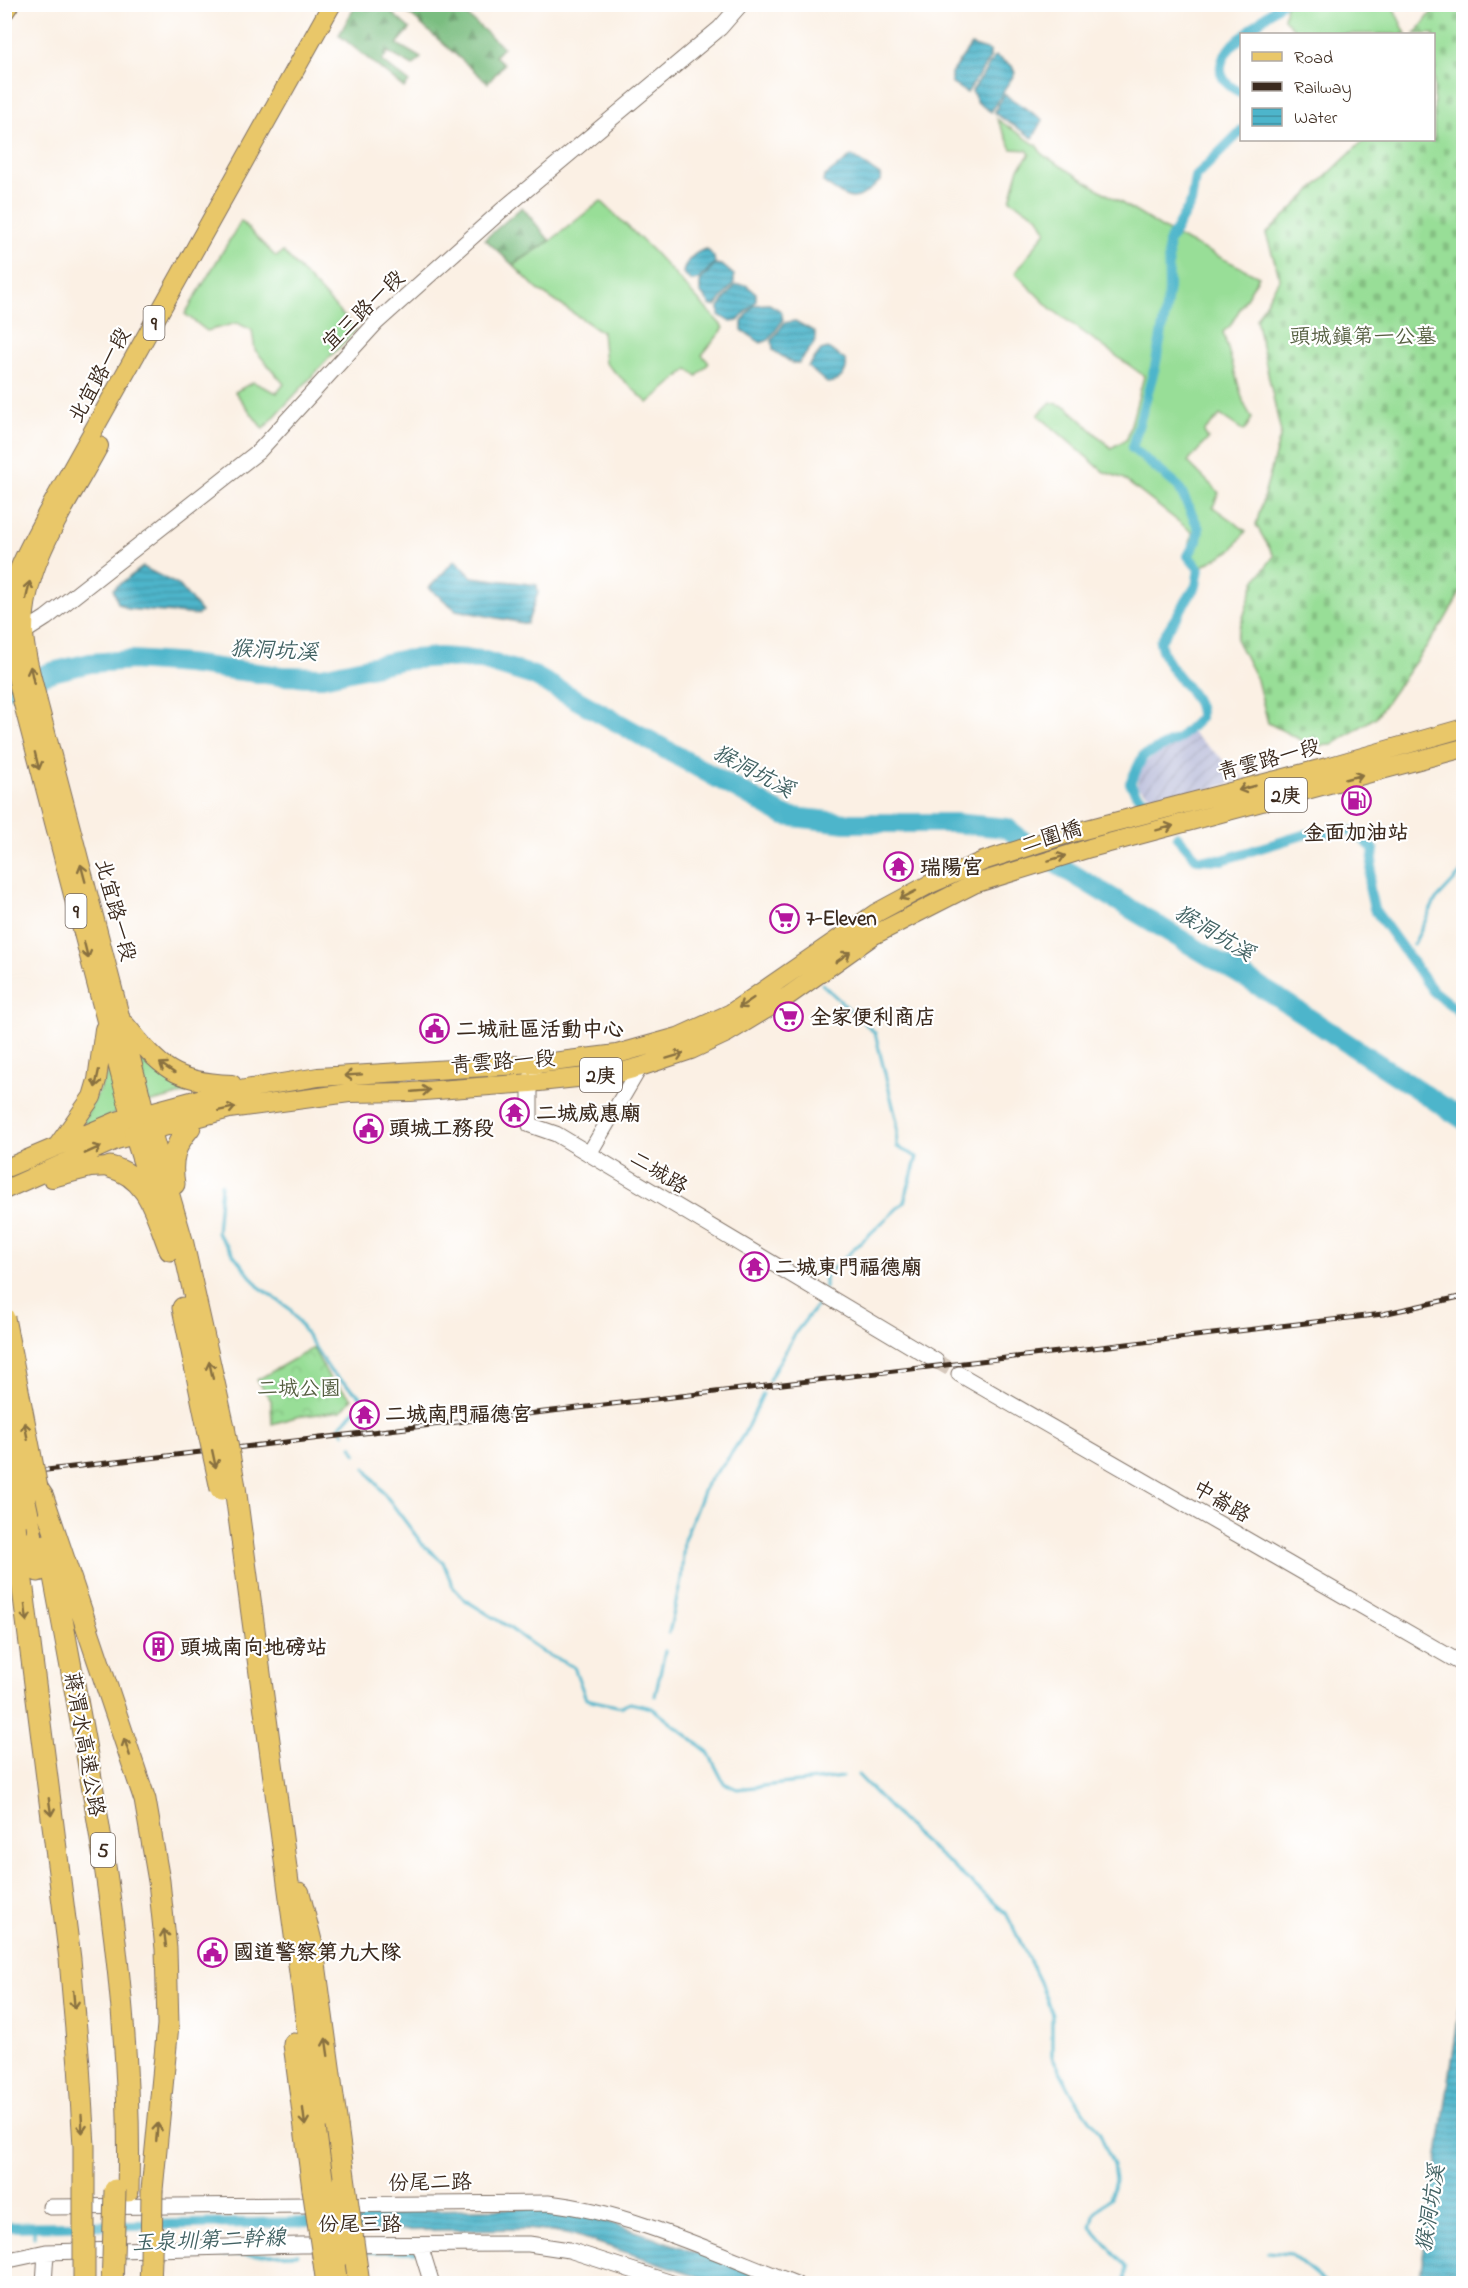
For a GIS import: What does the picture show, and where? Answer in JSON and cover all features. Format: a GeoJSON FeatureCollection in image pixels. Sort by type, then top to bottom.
{"type":"FeatureCollection","features":[{"type":"Feature","properties":{"kind":"highway"},"geometry":{"type":"LineString","coordinates":[[4,10],[8,4]]}},
{"type":"Feature","properties":{"kind":"highway"},"geometry":{"type":"LineString","coordinates":[[177,1247],[171,1167],[177,1144],[195,1121]]}},
{"type":"Feature","properties":{"kind":"highway"},"geometry":{"type":"LineString","coordinates":[[141,1123],[177,1247],[228,1488],[274,1793],[330,2273]]}},
{"type":"Feature","properties":{"kind":"highway"},"geometry":{"type":"LineString","coordinates":[[110,1167],[131,1174],[142,1185],[177,1247]]}},
{"type":"Feature","properties":{"kind":"highway","name":"蔣渭水高速公路"},"geometry":{"type":"LineString","coordinates":[[4,1318],[37,1488],[39,1514]]}},
{"type":"Feature","properties":{"kind":"highway","name":"蔣渭水高速公路"},"geometry":{"type":"LineString","coordinates":[[4,1403],[39,1514],[83,1734],[114,1928],[129,2134],[121,2190],[119,2258],[112,2283]]}},
{"type":"Feature","properties":{"kind":"highway"},"geometry":{"type":"LineString","coordinates":[[4,1432],[70,1959],[84,2146],[84,2283]]}},
{"type":"Feature","properties":{"kind":"highway"},"geometry":{"type":"LineString","coordinates":[[228,1488],[231,1547],[321,2190]]}},
{"type":"Feature","properties":{"kind":"highway"},"geometry":{"type":"LineString","coordinates":[[39,1514],[145,1800],[159,1881],[166,1949],[168,2025],[152,2190],[150,2283]]}},
{"type":"Feature","properties":{"kind":"highway"},"geometry":{"type":"LineString","coordinates":[[274,1793],[313,1949],[359,2283]]}},
{"type":"Feature","properties":{"kind":"highway","name":"蔣渭水高速公路"},"geometry":{"type":"LineString","coordinates":[[119,2258],[125,2283]]}},
{"type":"Feature","properties":{"kind":"main road","name":"北宜路一段"},"geometry":{"type":"LineString","coordinates":[[141,1123],[30,703],[18,641],[15,579],[46,515],[332,4]]}},
{"type":"Feature","properties":{"kind":"main road","name":"北宜路一段"},"geometry":{"type":"LineString","coordinates":[[18,641],[27,593],[36,563],[345,4]]}},
{"type":"Feature","properties":{"kind":"main road","name":"青雲路一段"},"geometry":{"type":"LineString","coordinates":[[1085,830],[1320,769],[1464,728]]}},
{"type":"Feature","properties":{"kind":"main road","name":"青雲路一段"},"geometry":{"type":"LineString","coordinates":[[1109,843],[1464,748]]}},
{"type":"Feature","properties":{"kind":"main road","name":"二圍橋"},"geometry":{"type":"LineString","coordinates":[[983,861],[1085,830]]}},
{"type":"Feature","properties":{"kind":"main road","name":"二圍橋"},"geometry":{"type":"LineString","coordinates":[[1006,873],[1109,843]]}},
{"type":"Feature","properties":{"kind":"main road","name":"青雲路一段"},"geometry":{"type":"LineString","coordinates":[[13,1186],[116,1140],[141,1123],[195,1121],[270,1102],[348,1093],[411,1092],[465,1077],[536,1064],[616,1054],[689,1032],[731,1013],[884,908],[983,861]]}},
{"type":"Feature","properties":{"kind":"main road","name":"青雲路一段"},"geometry":{"type":"LineString","coordinates":[[4,1169],[58,1147],[141,1123],[211,1095],[264,1085],[318,1077],[465,1077],[530,1083],[614,1074],[692,1050],[727,1033],[788,996],[874,935],[937,901],[1006,873]]}},
{"type":"Feature","properties":{"kind":"main road"},"geometry":{"type":"LineString","coordinates":[[58,1147],[61,1138],[92,1097],[113,1021],[153,1058],[177,1075],[208,1083],[264,1085]]}},
{"type":"Feature","properties":{"kind":"main road"},"geometry":{"type":"LineString","coordinates":[[13,1186],[90,1168],[110,1167]]}},
{"type":"Feature","properties":{"kind":"street","name":"宜三路一段"},"geometry":{"type":"LineString","coordinates":[[18,641],[259,451],[376,323],[501,211],[720,28],[741,4]]}},
{"type":"Feature","properties":{"kind":"street","name":"二城路"},"geometry":{"type":"LineString","coordinates":[[536,1064],[530,1083],[530,1125],[556,1134],[936,1361]]}},
{"type":"Feature","properties":{"kind":"street"},"geometry":{"type":"LineString","coordinates":[[589,1154],[640,1066]]}},
{"type":"Feature","properties":{"kind":"street","name":"中崙路"},"geometry":{"type":"LineString","coordinates":[[959,1374],[1464,1665]]}},
{"type":"Feature","properties":{"kind":"street","name":"份尾二路"},"geometry":{"type":"LineString","coordinates":[[50,2207],[548,2203],[578,2206],[624,2219],[796,2283]]}},
{"type":"Feature","properties":{"kind":"street","name":"份尾三路"},"geometry":{"type":"LineString","coordinates":[[4,2261],[46,2252],[300,2245],[529,2244],[569,2250],[675,2283]]}},
{"type":"Feature","properties":{"kind":"street"},"geometry":{"type":"LineString","coordinates":[[420,2246],[432,2283]]}},
{"type":"Feature","properties":{"kind":"street"},"geometry":{"type":"LineString","coordinates":[[44,2283],[46,2252]]}},
{"type":"Feature","properties":{"kind":"shaded area"},"geometry":{"type":"Polygon","coordinates":[[[1191,732],[1246,779],[1160,803],[1137,786],[1138,771],[1145,762],[1191,732]]]}},
{"type":"Feature","properties":{"kind":"green space"},"geometry":{"type":"Polygon","coordinates":[[[1286,4],[1392,5],[1406,33],[1298,33],[1284,19],[1286,4]]]}},
{"type":"Feature","properties":{"kind":"green space","name":"頭城鎮第一公墓"},"geometry":{"type":"Polygon","coordinates":[[[1438,4],[1464,5],[1463,588],[1443,623],[1376,717],[1332,745],[1312,746],[1268,723],[1257,680],[1236,639],[1255,581],[1274,556],[1256,525],[1281,433],[1256,319],[1280,278],[1266,234],[1363,141],[1435,141],[1435,33],[1416,33],[1438,4]]]}},
{"type":"Feature","properties":{"kind":"green space"},"geometry":{"type":"Polygon","coordinates":[[[356,5],[383,5],[410,29],[397,44],[421,58],[413,66],[388,52],[382,61],[409,82],[404,88],[339,35],[356,5]]]}},
{"type":"Feature","properties":{"kind":"green space"},"geometry":{"type":"Polygon","coordinates":[[[399,5],[455,5],[503,47],[495,56],[504,64],[488,83],[399,5]]]}},
{"type":"Feature","properties":{"kind":"green space"},"geometry":{"type":"Polygon","coordinates":[[[997,119],[1036,145],[1043,155],[1172,234],[1259,276],[1230,326],[1223,332],[1244,404],[1252,418],[1244,431],[1220,415],[1204,432],[1208,439],[1188,462],[1219,493],[1213,507],[1246,531],[1232,550],[1195,570],[1188,557],[1192,532],[1122,478],[1104,472],[1038,415],[1051,402],[1067,407],[1111,448],[1127,439],[1144,376],[1050,308],[1015,273],[1046,231],[1039,217],[1010,200],[1019,168],[1030,154],[1027,150],[1012,149],[997,119]]]}},
{"type":"Feature","properties":{"kind":"green space"},"geometry":{"type":"Polygon","coordinates":[[[601,201],[653,251],[724,328],[702,355],[709,363],[697,376],[688,369],[648,403],[605,363],[602,332],[538,290],[513,265],[550,241],[601,201]]]}},
{"type":"Feature","properties":{"kind":"green space"},"geometry":{"type":"Polygon","coordinates":[[[522,207],[550,241],[513,265],[485,239],[522,207]]]}},
{"type":"Feature","properties":{"kind":"green space"},"geometry":{"type":"Polygon","coordinates":[[[241,221],[276,257],[283,252],[356,329],[263,429],[235,392],[253,382],[277,393],[284,384],[255,350],[252,330],[237,323],[207,331],[185,314],[241,221]]]}},
{"type":"Feature","properties":{"kind":"green space"},"geometry":{"type":"Polygon","coordinates":[[[140,1058],[156,1073],[186,1089],[187,1093],[148,1103],[140,1058]]]}},
{"type":"Feature","properties":{"kind":"green space"},"geometry":{"type":"Polygon","coordinates":[[[108,1072],[111,1073],[118,1112],[92,1126],[83,1122],[108,1072]]]}},
{"type":"Feature","properties":{"kind":"green space","name":"二城公園"},"geometry":{"type":"Polygon","coordinates":[[[313,1348],[330,1379],[352,1398],[341,1411],[296,1417],[272,1424],[271,1400],[257,1380],[313,1348]]]}},
{"type":"Feature","properties":{"kind":"water"},"geometry":{"type":"Polygon","coordinates":[[[971,45],[990,51],[990,58],[967,93],[951,83],[951,73],[971,45]]]}},
{"type":"Feature","properties":{"kind":"water"},"geometry":{"type":"Polygon","coordinates":[[[995,56],[1012,66],[1015,73],[991,112],[977,102],[972,91],[995,56]]]}},
{"type":"Feature","properties":{"kind":"water"},"geometry":{"type":"Polygon","coordinates":[[[1004,94],[1043,120],[1033,138],[994,113],[1004,94]]]}},
{"type":"Feature","properties":{"kind":"water"},"geometry":{"type":"Polygon","coordinates":[[[852,156],[880,175],[881,180],[865,194],[853,198],[840,194],[823,182],[824,177],[852,156]]]}},
{"type":"Feature","properties":{"kind":"water"},"geometry":{"type":"Polygon","coordinates":[[[707,249],[714,257],[715,263],[698,280],[691,281],[683,273],[686,265],[691,258],[707,249]]]}},
{"type":"Feature","properties":{"kind":"water"},"geometry":{"type":"Polygon","coordinates":[[[715,264],[722,265],[734,275],[734,283],[716,306],[711,306],[700,292],[700,281],[715,264]]]}},
{"type":"Feature","properties":{"kind":"water"},"geometry":{"type":"Polygon","coordinates":[[[735,285],[746,285],[756,293],[756,301],[738,321],[731,322],[719,315],[719,307],[735,285]]]}},
{"type":"Feature","properties":{"kind":"water"},"geometry":{"type":"Polygon","coordinates":[[[769,304],[781,311],[783,320],[769,340],[761,343],[742,330],[742,322],[754,305],[769,304]]]}},
{"type":"Feature","properties":{"kind":"water"},"geometry":{"type":"Polygon","coordinates":[[[795,321],[815,332],[815,342],[799,363],[792,363],[773,350],[772,340],[784,323],[795,321]]]}},
{"type":"Feature","properties":{"kind":"water"},"geometry":{"type":"Polygon","coordinates":[[[828,348],[846,361],[844,373],[831,383],[827,383],[808,367],[821,350],[828,348]]]}},
{"type":"Feature","properties":{"kind":"water"},"geometry":{"type":"Polygon","coordinates":[[[455,560],[472,577],[537,585],[538,593],[527,624],[456,610],[429,588],[455,560]]]}},
{"type":"Feature","properties":{"kind":"water"},"geometry":{"type":"Polygon","coordinates":[[[143,567],[180,586],[201,612],[198,615],[128,609],[118,603],[113,589],[143,567]]]}},
{"type":"Feature","properties":{"kind":"water"},"geometry":{"type":"Polygon","coordinates":[[[1463,1986],[1463,2283],[1419,2283],[1463,1986]]]}},
{"type":"Feature","properties":{"kind":"water"},"geometry":{"type":"Polygon","coordinates":[[[548,2208],[598,2218],[782,2283],[719,2283],[574,2235],[528,2229],[359,2231],[357,2211],[548,2208]]]}},
{"type":"Feature","properties":{"kind":"waterway"},"geometry":{"type":"LineString","coordinates":[[1246,33],[1280,4]]}},
{"type":"Feature","properties":{"kind":"waterway"},"geometry":{"type":"LineString","coordinates":[[1240,39],[1228,51],[1221,66],[1221,73],[1225,80],[1240,92]]}},
{"type":"Feature","properties":{"kind":"waterway"},"geometry":{"type":"LineString","coordinates":[[1150,804],[1136,794],[1130,783],[1143,756],[1178,739],[1200,718],[1195,699],[1169,664],[1160,642],[1196,586],[1199,569],[1188,556],[1197,540],[1199,529],[1179,487],[1132,448],[1155,367],[1165,315],[1169,287],[1168,243],[1191,203],[1195,177],[1240,132]]}},
{"type":"Feature","properties":{"kind":"waterway","name":"猴洞坑溪"},"geometry":{"type":"LineString","coordinates":[[4,689],[52,672],[90,663],[132,660],[187,664],[281,676],[322,677],[401,660],[439,657],[482,660],[534,676],[785,816],[846,823],[953,823],[1007,828],[1038,853],[1280,999],[1464,1120]]}},
{"type":"Feature","properties":{"kind":"waterway"},"geometry":{"type":"LineString","coordinates":[[1177,836],[1197,859],[1222,860],[1306,834],[1353,831],[1374,849],[1369,887],[1374,909],[1433,991],[1457,1010],[1464,1023]]}},
{"type":"Feature","properties":{"kind":"waterway"},"geometry":{"type":"LineString","coordinates":[[1414,944],[1435,901],[1464,870]]}},
{"type":"Feature","properties":{"kind":"waterway"},"geometry":{"type":"LineString","coordinates":[[1407,958],[1410,951]]}},
{"type":"Feature","properties":{"kind":"waterway"},"geometry":{"type":"LineString","coordinates":[[822,984],[875,1033],[897,1122],[897,1147],[917,1157],[904,1202],[825,1276],[825,1288]]}},
{"type":"Feature","properties":{"kind":"waterway"},"geometry":{"type":"LineString","coordinates":[[221,1184],[217,1233],[258,1286],[290,1309],[331,1372],[365,1400],[340,1426],[344,1434]]}},
{"type":"Feature","properties":{"kind":"waterway"},"geometry":{"type":"LineString","coordinates":[[769,1380],[796,1332],[822,1299]]}},
{"type":"Feature","properties":{"kind":"waterway"},"geometry":{"type":"LineString","coordinates":[[669,1633],[681,1580],[684,1540],[706,1484],[727,1460],[744,1434],[763,1394]]}},
{"type":"Feature","properties":{"kind":"waterway"},"geometry":{"type":"LineString","coordinates":[[352,1446],[356,1454]]}},
{"type":"Feature","properties":{"kind":"waterway"},"geometry":{"type":"LineString","coordinates":[[365,1468],[423,1545],[443,1562],[453,1587],[465,1600],[544,1653],[574,1667],[586,1699],[621,1707],[630,1703],[652,1708],[708,1752],[724,1783],[737,1789],[843,1777]]}},
{"type":"Feature","properties":{"kind":"waterway"},"geometry":{"type":"LineString","coordinates":[[655,1696],[665,1651]]}},
{"type":"Feature","properties":{"kind":"waterway"},"geometry":{"type":"LineString","coordinates":[[858,1775],[914,1833],[1006,1913],[1040,1982],[1052,2014],[1052,2056],[1074,2097],[1099,2132],[1113,2165],[1115,2180],[1110,2198],[1095,2212],[1091,2227],[1126,2267],[1125,2284]]}},
{"type":"Feature","properties":{"kind":"waterway"},"geometry":{"type":"LineString","coordinates":[[4,2227],[319,2222]]}},
{"type":"Feature","properties":{"kind":"waterway"},"geometry":{"type":"LineString","coordinates":[[34,2227],[34,2237]]}},
{"type":"Feature","properties":{"kind":"waterway","name":"玉泉圳第二幹線"},"geometry":{"type":"LineString","coordinates":[[511,2251],[573,2259]]}},
{"type":"Feature","properties":{"kind":"waterway","name":"玉泉圳第二幹線"},"geometry":{"type":"LineString","coordinates":[[361,2252],[417,2252]]}},
{"type":"Feature","properties":{"kind":"waterway"},"geometry":{"type":"LineString","coordinates":[[1268,2252],[1291,2254],[1327,2284]]}},
{"type":"Feature","properties":{"kind":"waterway","name":"玉泉圳第二幹線"},"geometry":{"type":"LineString","coordinates":[[158,2257],[298,2254]]}},
{"type":"Feature","properties":{"kind":"waterway","name":"玉泉圳第二幹線"},"geometry":{"type":"LineString","coordinates":[[122,2258],[142,2258]]}},
{"type":"Feature","properties":{"kind":"tunnel"},"geometry":{"type":"LineString","coordinates":[[936,1361],[959,1374]]}},
{"type":"Feature","properties":{"kind":"railway"},"geometry":{"type":"LineString","coordinates":[[4,1475],[1383,1314],[1464,1296]]}},
{"type":"Feature","properties":{"kind":"place","name":"金面加油站"},"geometry":{"type":"Point","coordinates":[1356,801]}},
{"type":"Feature","properties":{"kind":"place","name":"瑞陽宮"},"geometry":{"type":"Point","coordinates":[899,867]}},
{"type":"Feature","properties":{"kind":"place","name":"7-Eleven"},"geometry":{"type":"Point","coordinates":[785,918]}},
{"type":"Feature","properties":{"kind":"place","name":"全家便利商店"},"geometry":{"type":"Point","coordinates":[789,1017]}},
{"type":"Feature","properties":{"kind":"place","name":"二城社區活動中心"},"geometry":{"type":"Point","coordinates":[435,1029]}},
{"type":"Feature","properties":{"kind":"place","name":"二城威惠廟"},"geometry":{"type":"Point","coordinates":[515,1113]}},
{"type":"Feature","properties":{"kind":"place","name":"頭城工務段"},"geometry":{"type":"Point","coordinates":[368,1128]}},
{"type":"Feature","properties":{"kind":"place","name":"二城東門福德廟"},"geometry":{"type":"Point","coordinates":[754,1267]}},
{"type":"Feature","properties":{"kind":"place","name":"二城南門福德宮"},"geometry":{"type":"Point","coordinates":[364,1414]}},
{"type":"Feature","properties":{"kind":"place","name":"頭城南向地磅站"},"geometry":{"type":"Point","coordinates":[159,1647]}},
{"type":"Feature","properties":{"kind":"place","name":"國道警察第九大隊"},"geometry":{"type":"Point","coordinates":[212,1952]}}]}
